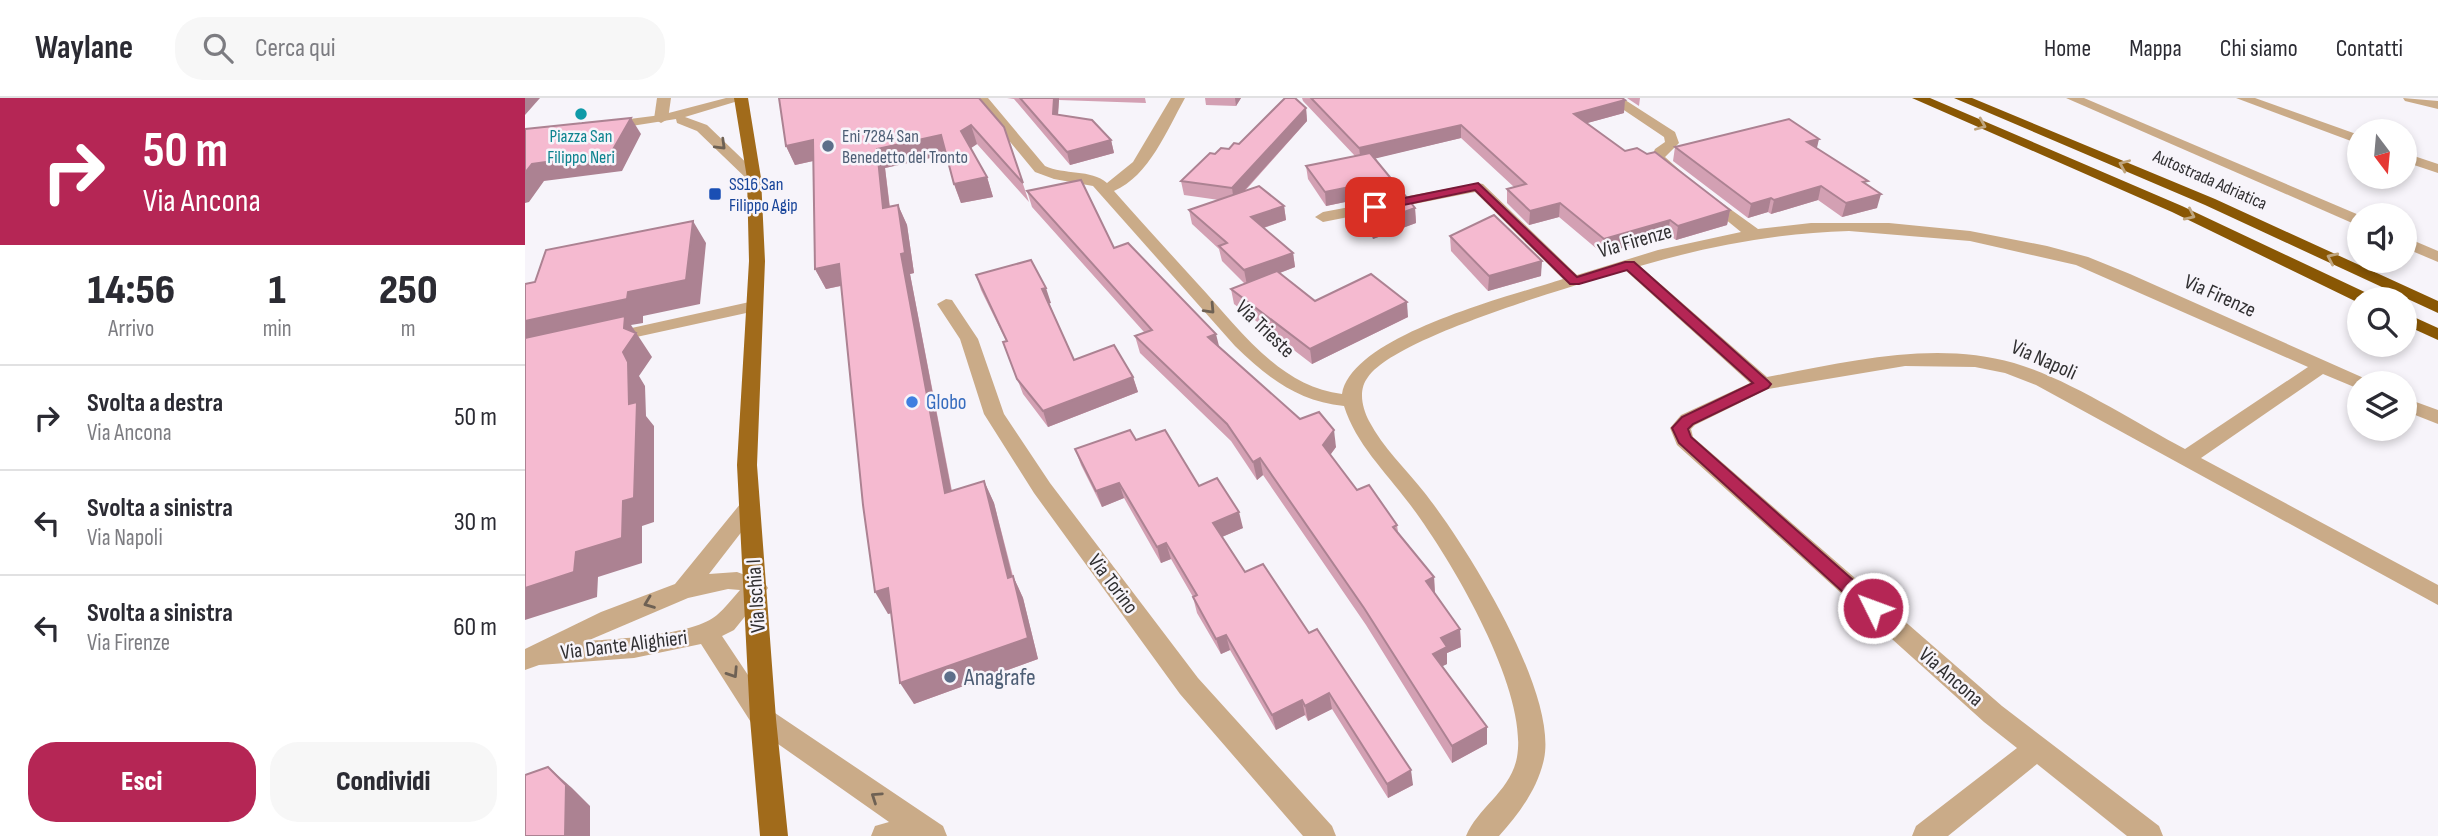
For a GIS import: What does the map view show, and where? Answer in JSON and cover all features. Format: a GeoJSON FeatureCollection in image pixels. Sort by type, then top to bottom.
{"type":"FeatureCollection","features":[{"type":"Feature","properties":{"kind":"highway","name":"Autostrada Adriatica"},"geometry":{"type":"LineString","coordinates":[[1919,98],[2150,197],[2347,290]]}},
{"type":"Feature","properties":{"kind":"highway","name":"Autostrada Adriatica"},"geometry":{"type":"LineString","coordinates":[[1961,98],[2197,196],[2438,308]]}},
{"type":"Feature","properties":{"kind":"highway"},"geometry":{"type":"LineString","coordinates":[[2417,324],[2438,335]]}},
{"type":"Feature","properties":{"kind":"main road","name":"Via Ischia I"},"geometry":{"type":"LineString","coordinates":[[742,101],[754,178],[757,261],[750,355],[747,464],[774,836]]}},
{"type":"Feature","properties":{"kind":"street"},"geometry":{"type":"LineString","coordinates":[[661,119],[664,98]]}},
{"type":"Feature","properties":{"kind":"street"},"geometry":{"type":"LineString","coordinates":[[981,98],[1040,169],[1049,174],[1091,180],[1104,190],[1118,186],[1127,176],[1178,98]]}},
{"type":"Feature","properties":{"kind":"street"},"geometry":{"type":"LineString","coordinates":[[1613,98],[1670,135],[1672,143],[1658,155],[1660,161],[1754,234]]}},
{"type":"Feature","properties":{"kind":"street"},"geometry":{"type":"LineString","coordinates":[[2073,98],[2347,216]]}},
{"type":"Feature","properties":{"kind":"street"},"geometry":{"type":"LineString","coordinates":[[2243,98],[2347,136]]}},
{"type":"Feature","properties":{"kind":"street"},"geometry":{"type":"LineString","coordinates":[[2410,98],[2438,105]]}},
{"type":"Feature","properties":{"kind":"street"},"geometry":{"type":"LineString","coordinates":[[594,128],[661,119],[742,101]]}},
{"type":"Feature","properties":{"kind":"street"},"geometry":{"type":"LineString","coordinates":[[682,120],[742,101]]}},
{"type":"Feature","properties":{"kind":"street"},"geometry":{"type":"LineString","coordinates":[[661,119],[682,120],[702,128],[754,178]]}},
{"type":"Feature","properties":{"kind":"street"},"geometry":{"type":"LineString","coordinates":[[2417,161],[2438,169]]}},
{"type":"Feature","properties":{"kind":"street"},"geometry":{"type":"LineString","coordinates":[[1324,217],[1478,187],[1575,282]]}},
{"type":"Feature","properties":{"kind":"street","name":"Via Trieste"},"geometry":{"type":"LineString","coordinates":[[1104,190],[1241,342],[1287,382],[1315,396],[1353,401]]}},
{"type":"Feature","properties":{"kind":"street","name":"Via Firenze"},"geometry":{"type":"LineString","coordinates":[[1353,401],[1353,386],[1361,371],[1389,351],[1441,328],[1629,265],[1754,234],[1800,228],[1891,229],[1957,235],[2039,250],[2080,261],[2128,279],[2347,377]]}},
{"type":"Feature","properties":{"kind":"street"},"geometry":{"type":"LineString","coordinates":[[2417,247],[2438,257]]}},
{"type":"Feature","properties":{"kind":"street"},"geometry":{"type":"LineString","coordinates":[[1629,265],[1763,384]]}},
{"type":"Feature","properties":{"kind":"street","name":"Via Torino"},"geometry":{"type":"LineString","coordinates":[[946,304],[969,340],[994,414],[1042,488],[1201,701],[1322,836]]}},
{"type":"Feature","properties":{"kind":"street"},"geometry":{"type":"LineString","coordinates":[[592,342],[754,306]]}},
{"type":"Feature","properties":{"kind":"street","name":"Via Napoli"},"geometry":{"type":"LineString","coordinates":[[1763,384],[1922,359],[1995,363],[2043,381],[2438,596]]}},
{"type":"Feature","properties":{"kind":"street"},"geometry":{"type":"LineString","coordinates":[[2187,458],[2322,366]]}},
{"type":"Feature","properties":{"kind":"street","name":"Via Ancona"},"geometry":{"type":"LineString","coordinates":[[1763,384],[1688,420],[1680,428],[1681,434],[1689,445],[2036,749],[2149,836]]}},
{"type":"Feature","properties":{"kind":"street"},"geometry":{"type":"LineString","coordinates":[[1353,401],[1366,434],[1446,538],[1469,575],[1529,713],[1533,740],[1526,770],[1506,807],[1480,836]]}},
{"type":"Feature","properties":{"kind":"street"},"geometry":{"type":"LineString","coordinates":[[2417,409],[2438,418]]}},
{"type":"Feature","properties":{"kind":"street","name":"Via Dante Alighieri"},"geometry":{"type":"LineString","coordinates":[[683,590],[749,508]]}},
{"type":"Feature","properties":{"kind":"street","name":"Via Dante Alighieri"},"geometry":{"type":"LineString","coordinates":[[741,579],[756,588],[725,623],[707,633],[634,648],[533,657],[619,615],[683,590],[723,580],[741,579]]}},
{"type":"Feature","properties":{"kind":"street","name":"Via Dante Alighieri"},"geometry":{"type":"LineString","coordinates":[[707,633],[764,719]]}},
{"type":"Feature","properties":{"kind":"street"},"geometry":{"type":"LineString","coordinates":[[764,719],[927,832]]}},
{"type":"Feature","properties":{"kind":"street"},"geometry":{"type":"LineString","coordinates":[[1926,836],[2036,749]]}},
{"type":"Feature","properties":{"kind":"street"},"geometry":{"type":"LineString","coordinates":[[885,836],[927,832]]}},
{"type":"Feature","properties":{"kind":"building"},"geometry":{"type":"Polygon","coordinates":[[[779,98],[979,98],[1004,127],[1023,183],[971,125],[961,131],[987,177],[954,184],[941,135],[877,149],[883,208],[898,205],[905,253],[901,254],[945,493],[984,481],[1008,578],[1013,576],[1028,638],[900,683],[888,588],[875,592],[863,505],[839,264],[815,269],[813,140],[786,146],[779,98]]]}},
{"type":"Feature","properties":{"kind":"building"},"geometry":{"type":"Polygon","coordinates":[[[1020,98],[1054,98],[1053,114],[1092,120],[1111,140],[1067,152],[1020,98]]]}},
{"type":"Feature","properties":{"kind":"building"},"geometry":{"type":"Polygon","coordinates":[[[1285,98],[1295,98],[1306,108],[1232,188],[1181,181],[1210,153],[1215,154],[1221,148],[1229,149],[1234,143],[1239,144],[1285,98]]]}},
{"type":"Feature","properties":{"kind":"building"},"geometry":{"type":"Polygon","coordinates":[[[1311,98],[1622,98],[1625,100],[1574,114],[1625,151],[1637,148],[1647,154],[1655,152],[1730,210],[1678,226],[1670,220],[1604,239],[1560,203],[1530,211],[1507,189],[1526,184],[1461,125],[1359,148],[1311,98]]]}},
{"type":"Feature","properties":{"kind":"building"},"geometry":{"type":"Polygon","coordinates":[[[631,118],[611,153],[532,164],[525,173],[525,129],[631,118]]]}},
{"type":"Feature","properties":{"kind":"building"},"geometry":{"type":"Polygon","coordinates":[[[1789,119],[1819,139],[1807,142],[1868,181],[1863,182],[1881,194],[1846,203],[1821,186],[1751,204],[1675,147],[1789,119]]]}},
{"type":"Feature","properties":{"kind":"building"},"geometry":{"type":"Polygon","coordinates":[[[1370,153],[1394,182],[1325,192],[1306,166],[1370,153]]]}},
{"type":"Feature","properties":{"kind":"building"},"geometry":{"type":"Polygon","coordinates":[[[1081,180],[1114,248],[1128,243],[1216,334],[1208,337],[1300,419],[1319,412],[1334,430],[1323,445],[1357,490],[1369,485],[1397,525],[1393,527],[1434,577],[1426,581],[1460,629],[1441,638],[1447,647],[1433,654],[1487,727],[1452,746],[1364,608],[1260,458],[1253,462],[1227,424],[1135,336],[1152,330],[1027,191],[1081,180]]]}},
{"type":"Feature","properties":{"kind":"building"},"geometry":{"type":"Polygon","coordinates":[[[1259,186],[1284,206],[1251,217],[1293,253],[1244,270],[1219,246],[1227,243],[1189,210],[1259,186]]]}},
{"type":"Feature","properties":{"kind":"building"},"geometry":{"type":"Polygon","coordinates":[[[1404,194],[1415,208],[1372,224],[1359,203],[1404,194]]]}},
{"type":"Feature","properties":{"kind":"building"},"geometry":{"type":"Polygon","coordinates":[[[1494,215],[1542,261],[1489,276],[1450,236],[1494,215]]]}},
{"type":"Feature","properties":{"kind":"building"},"geometry":{"type":"Polygon","coordinates":[[[693,221],[686,280],[628,292],[627,299],[525,321],[525,284],[535,282],[546,250],[693,221]]]}},
{"type":"Feature","properties":{"kind":"building"},"geometry":{"type":"Polygon","coordinates":[[[1031,260],[1046,288],[1042,289],[1074,360],[1114,345],[1133,377],[1043,411],[1017,379],[1003,342],[1007,341],[976,275],[1031,260]]]}},
{"type":"Feature","properties":{"kind":"building"},"geometry":{"type":"Polygon","coordinates":[[[1277,271],[1315,301],[1371,274],[1407,302],[1310,349],[1231,289],[1277,271]]]}},
{"type":"Feature","properties":{"kind":"building"},"geometry":{"type":"Polygon","coordinates":[[[625,316],[624,328],[636,333],[623,352],[628,362],[629,404],[637,402],[634,498],[623,501],[622,538],[576,552],[574,572],[525,588],[525,338],[625,316]]]}},
{"type":"Feature","properties":{"kind":"building"},"geometry":{"type":"Polygon","coordinates":[[[1130,430],[1136,440],[1165,430],[1199,486],[1217,478],[1239,512],[1213,523],[1245,572],[1263,564],[1309,633],[1317,629],[1411,770],[1387,784],[1329,693],[1305,706],[1302,700],[1272,715],[1226,635],[1216,639],[1193,597],[1197,595],[1166,543],[1157,547],[1119,483],[1096,491],[1075,449],[1130,430]]]}},
{"type":"Feature","properties":{"kind":"building"},"geometry":{"type":"Polygon","coordinates":[[[548,767],[566,785],[565,836],[525,836],[525,775],[548,767]]]}},
{"type":"Feature","properties":{"kind":"place","name":"Piazza San Filippo Neri"},"geometry":{"type":"Point","coordinates":[581,114]}},
{"type":"Feature","properties":{"kind":"place","name":"Eni 7284 San Benedetto del Tronto"},"geometry":{"type":"Point","coordinates":[828,146]}},
{"type":"Feature","properties":{"kind":"place","name":"SS16 San Filippo Agip"},"geometry":{"type":"Point","coordinates":[715,194]}},
{"type":"Feature","properties":{"kind":"place","name":"Globo"},"geometry":{"type":"Point","coordinates":[912,402]}},
{"type":"Feature","properties":{"kind":"place","name":"Anagrafe"},"geometry":{"type":"Point","coordinates":[950,677]}},
{"type":"Feature","properties":{"kind":"route"},"geometry":{"type":"LineString","coordinates":[[1375,207],[1478,187],[1575,282],[1629,265],[1763,384],[1688,420],[1680,428],[1684,440],[1873,608]]}}]}
